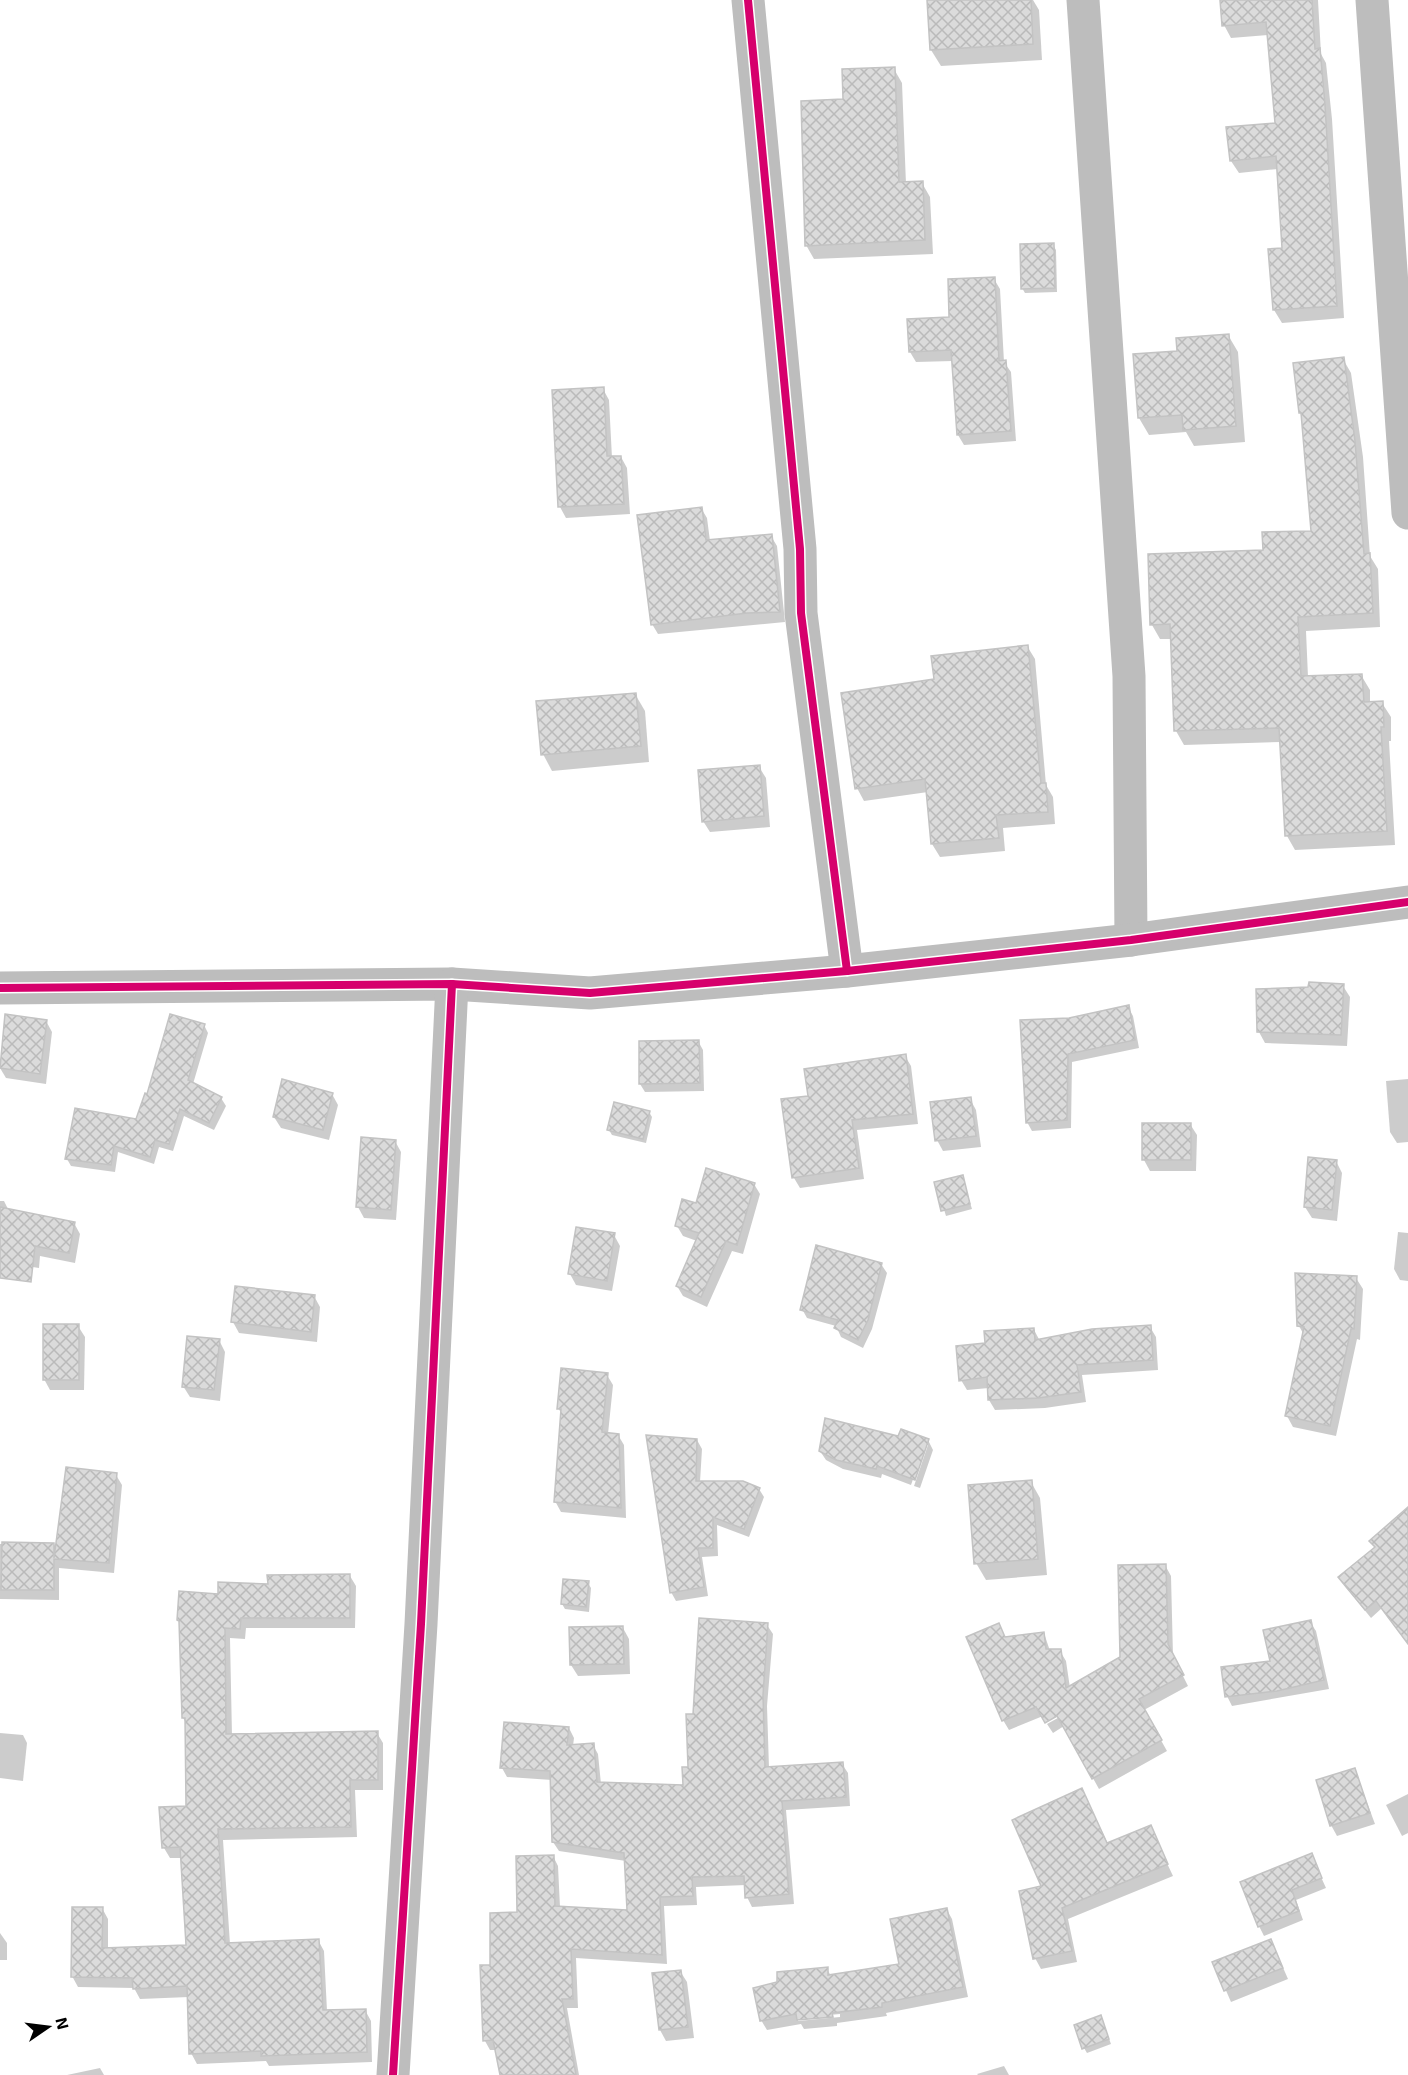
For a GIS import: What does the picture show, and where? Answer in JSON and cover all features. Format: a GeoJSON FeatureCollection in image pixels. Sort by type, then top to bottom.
{"type":"FeatureCollection","features":[{"type":"Feature","properties":{"kind":"street"},"geometry":{"type":"LineString","coordinates":[[748,0],[800,549],[801,613],[846,971]]}},
{"type":"Feature","properties":{"kind":"street"},"geometry":{"type":"LineString","coordinates":[[1083,0],[1129,676],[1131,939]]}},
{"type":"Feature","properties":{"kind":"street"},"geometry":{"type":"LineString","coordinates":[[1372,0],[1408,513]]}},
{"type":"Feature","properties":{"kind":"street"},"geometry":{"type":"LineString","coordinates":[[0,988],[452,984],[590,993],[846,971],[1131,939],[1408,903]]}},
{"type":"Feature","properties":{"kind":"street"},"geometry":{"type":"LineString","coordinates":[[393,2075],[421,1624],[452,984]]}},
{"type":"Feature","properties":{"kind":"building"},"geometry":{"type":"Polygon","coordinates":[[[927,0],[1031,0],[1033,44],[930,50],[927,0]]]}},
{"type":"Feature","properties":{"kind":"building"},"geometry":{"type":"Polygon","coordinates":[[[1220,0],[1312,0],[1315,49],[1320,48],[1325,105],[1337,306],[1273,310],[1268,249],[1282,248],[1276,156],[1230,161],[1226,127],[1275,123],[1266,22],[1222,26],[1220,0]]]}},
{"type":"Feature","properties":{"kind":"building"},"geometry":{"type":"Polygon","coordinates":[[[895,67],[899,182],[923,181],[925,240],[805,246],[801,101],[843,99],[842,69],[895,67]]]}},
{"type":"Feature","properties":{"kind":"building"},"geometry":{"type":"Polygon","coordinates":[[[1054,243],[1055,288],[1021,289],[1020,244],[1054,243]]]}},
{"type":"Feature","properties":{"kind":"building"},"geometry":{"type":"Polygon","coordinates":[[[995,277],[999,361],[1006,360],[1011,431],[957,435],[951,350],[909,352],[907,319],[949,317],[948,279],[995,277]]]}},
{"type":"Feature","properties":{"kind":"building"},"geometry":{"type":"Polygon","coordinates":[[[1229,334],[1236,426],[1183,430],[1182,415],[1138,418],[1133,354],[1177,351],[1176,338],[1229,334]]]}},
{"type":"Feature","properties":{"kind":"building"},"geometry":{"type":"Polygon","coordinates":[[[1344,357],[1355,441],[1364,554],[1370,553],[1373,613],[1298,617],[1301,676],[1362,674],[1364,702],[1383,701],[1384,727],[1381,727],[1387,831],[1285,836],[1279,728],[1174,731],[1170,624],[1150,625],[1148,554],[1263,550],[1262,532],[1311,531],[1301,413],[1299,413],[1293,363],[1344,357]]]}},
{"type":"Feature","properties":{"kind":"building"},"geometry":{"type":"Polygon","coordinates":[[[604,387],[607,456],[621,456],[624,504],[558,507],[552,390],[604,387]]]}},
{"type":"Feature","properties":{"kind":"building"},"geometry":{"type":"Polygon","coordinates":[[[702,507],[706,540],[772,534],[780,612],[747,613],[651,625],[637,515],[702,507]]]}},
{"type":"Feature","properties":{"kind":"building"},"geometry":{"type":"Polygon","coordinates":[[[1028,645],[1041,783],[1046,783],[1048,812],[996,815],[999,838],[931,844],[925,779],[855,789],[841,693],[934,679],[931,656],[1028,645]]]}},
{"type":"Feature","properties":{"kind":"building"},"geometry":{"type":"Polygon","coordinates":[[[636,693],[641,746],[541,755],[536,701],[636,693]]]}},
{"type":"Feature","properties":{"kind":"building"},"geometry":{"type":"Polygon","coordinates":[[[760,765],[764,816],[702,822],[698,770],[760,765]]]}},
{"type":"Feature","properties":{"kind":"building"},"geometry":{"type":"Polygon","coordinates":[[[1309,982],[1344,984],[1341,1035],[1257,1032],[1256,989],[1308,987],[1309,982]]]}},
{"type":"Feature","properties":{"kind":"building"},"geometry":{"type":"Polygon","coordinates":[[[1129,1005],[1135,1040],[1068,1054],[1067,1120],[1026,1123],[1020,1020],[1069,1018],[1129,1005]]]}},
{"type":"Feature","properties":{"kind":"building"},"geometry":{"type":"Polygon","coordinates":[[[5,1014],[47,1020],[40,1074],[0,1068],[5,1014]]]}},
{"type":"Feature","properties":{"kind":"building"},"geometry":{"type":"Polygon","coordinates":[[[170,1014],[205,1024],[188,1080],[222,1097],[209,1123],[180,1109],[169,1144],[155,1140],[150,1157],[114,1146],[111,1165],[65,1159],[75,1108],[136,1119],[145,1093],[147,1094],[170,1014]]]}},
{"type":"Feature","properties":{"kind":"building"},"geometry":{"type":"Polygon","coordinates":[[[699,1040],[700,1083],[639,1084],[639,1041],[699,1040]]]}},
{"type":"Feature","properties":{"kind":"building"},"geometry":{"type":"Polygon","coordinates":[[[906,1054],[913,1114],[852,1120],[859,1168],[792,1178],[781,1099],[808,1096],[804,1069],[906,1054]]]}},
{"type":"Feature","properties":{"kind":"building"},"geometry":{"type":"Polygon","coordinates":[[[282,1079],[333,1093],[323,1130],[273,1117],[282,1079]]]}},
{"type":"Feature","properties":{"kind":"building"},"geometry":{"type":"Polygon","coordinates":[[[971,1097],[976,1136],[935,1141],[930,1102],[971,1097]]]}},
{"type":"Feature","properties":{"kind":"building"},"geometry":{"type":"Polygon","coordinates":[[[614,1102],[650,1111],[643,1139],[607,1130],[614,1102]]]}},
{"type":"Feature","properties":{"kind":"building"},"geometry":{"type":"Polygon","coordinates":[[[1142,1123],[1191,1123],[1191,1160],[1142,1160],[1142,1123]]]}},
{"type":"Feature","properties":{"kind":"building"},"geometry":{"type":"Polygon","coordinates":[[[361,1137],[396,1140],[391,1210],[356,1207],[361,1137]]]}},
{"type":"Feature","properties":{"kind":"building"},"geometry":{"type":"Polygon","coordinates":[[[1308,1157],[1337,1160],[1332,1210],[1304,1207],[1308,1157]]]}},
{"type":"Feature","properties":{"kind":"building"},"geometry":{"type":"Polygon","coordinates":[[[706,1168],[755,1183],[737,1245],[726,1241],[701,1297],[676,1286],[699,1233],[675,1226],[682,1199],[696,1203],[706,1168]]]}},
{"type":"Feature","properties":{"kind":"building"},"geometry":{"type":"Polygon","coordinates":[[[963,1175],[970,1204],[941,1211],[934,1182],[963,1175]]]}},
{"type":"Feature","properties":{"kind":"building"},"geometry":{"type":"Polygon","coordinates":[[[0,1207],[75,1222],[69,1253],[35,1246],[31,1282],[0,1278],[0,1207]]]}},
{"type":"Feature","properties":{"kind":"building"},"geometry":{"type":"Polygon","coordinates":[[[576,1227],[615,1233],[607,1281],[568,1274],[576,1227]]]}},
{"type":"Feature","properties":{"kind":"building"},"geometry":{"type":"Polygon","coordinates":[[[816,1245],[882,1263],[868,1320],[858,1340],[834,1328],[838,1320],[800,1310],[816,1245]]]}},
{"type":"Feature","properties":{"kind":"building"},"geometry":{"type":"Polygon","coordinates":[[[1295,1273],[1357,1276],[1354,1329],[1351,1329],[1330,1426],[1285,1416],[1304,1327],[1297,1326],[1295,1273]]]}},
{"type":"Feature","properties":{"kind":"building"},"geometry":{"type":"Polygon","coordinates":[[[235,1286],[315,1295],[311,1332],[231,1322],[235,1286]]]}},
{"type":"Feature","properties":{"kind":"building"},"geometry":{"type":"Polygon","coordinates":[[[43,1324],[79,1324],[79,1380],[43,1380],[43,1324]]]}},
{"type":"Feature","properties":{"kind":"building"},"geometry":{"type":"Polygon","coordinates":[[[1151,1325],[1153,1360],[1077,1365],[1081,1392],[1038,1398],[988,1400],[987,1377],[959,1381],[956,1346],[985,1343],[984,1331],[1034,1328],[1035,1340],[1092,1329],[1151,1325]]]}},
{"type":"Feature","properties":{"kind":"building"},"geometry":{"type":"Polygon","coordinates":[[[187,1336],[220,1339],[214,1390],[182,1387],[187,1336]]]}},
{"type":"Feature","properties":{"kind":"building"},"geometry":{"type":"Polygon","coordinates":[[[561,1368],[608,1373],[602,1432],[619,1434],[621,1508],[554,1502],[561,1409],[557,1409],[561,1368]]]}},
{"type":"Feature","properties":{"kind":"building"},"geometry":{"type":"Polygon","coordinates":[[[825,1418],[898,1436],[901,1429],[929,1439],[915,1480],[877,1466],[876,1469],[836,1460],[819,1451],[825,1418]]]}},
{"type":"Feature","properties":{"kind":"building"},"geometry":{"type":"Polygon","coordinates":[[[646,1435],[697,1439],[696,1481],[743,1481],[760,1488],[744,1529],[713,1517],[713,1548],[698,1548],[704,1587],[670,1593],[646,1435]]]}},
{"type":"Feature","properties":{"kind":"building"},"geometry":{"type":"Polygon","coordinates":[[[66,1467],[117,1473],[109,1563],[54,1559],[54,1590],[1,1590],[2,1542],[54,1543],[54,1558],[66,1467]]]}},
{"type":"Feature","properties":{"kind":"building"},"geometry":{"type":"Polygon","coordinates":[[[1032,1480],[1038,1559],[974,1564],[968,1485],[1032,1480]]]}},
{"type":"Feature","properties":{"kind":"building"},"geometry":{"type":"Polygon","coordinates":[[[1408,1507],[1408,1644],[1376,1601],[1365,1610],[1338,1577],[1375,1547],[1369,1541],[1408,1507]]]}},
{"type":"Feature","properties":{"kind":"building"},"geometry":{"type":"Polygon","coordinates":[[[1166,1564],[1168,1644],[1184,1675],[1139,1699],[1162,1740],[1092,1779],[1057,1716],[1045,1723],[1036,1707],[1002,1721],[966,1637],[999,1623],[1005,1637],[1044,1632],[1046,1649],[1061,1649],[1066,1688],[1120,1657],[1118,1565],[1166,1564]]]}},
{"type":"Feature","properties":{"kind":"building"},"geometry":{"type":"Polygon","coordinates":[[[350,1574],[350,1618],[241,1618],[240,1629],[225,1628],[226,1734],[378,1731],[378,1780],[350,1780],[351,1827],[218,1829],[225,1943],[319,1939],[323,2010],[366,2009],[367,2052],[261,2056],[261,2051],[189,2054],[187,1986],[133,1989],[132,1978],[71,1977],[72,1907],[103,1907],[102,1948],[186,1945],[180,1847],[162,1848],[159,1807],[186,1806],[185,1718],[182,1718],[179,1621],[177,1620],[179,1591],[218,1594],[218,1582],[268,1584],[267,1575],[350,1574]]]}},
{"type":"Feature","properties":{"kind":"building"},"geometry":{"type":"Polygon","coordinates":[[[563,1579],[589,1581],[586,1607],[561,1604],[563,1579]]]}},
{"type":"Feature","properties":{"kind":"building"},"geometry":{"type":"Polygon","coordinates":[[[699,1618],[768,1623],[763,1695],[765,1767],[843,1762],[846,1797],[782,1801],[789,1894],[745,1898],[744,1876],[692,1877],[693,1896],[660,1897],[662,1955],[571,1949],[573,1999],[562,1999],[576,2075],[500,2075],[493,2040],[483,2041],[480,1965],[490,1965],[490,1913],[517,1912],[516,1856],[554,1855],[555,1906],[627,1910],[624,1853],[552,1842],[550,1771],[500,1768],[504,1722],[569,1727],[567,1745],[594,1743],[597,1782],[683,1785],[682,1767],[688,1767],[686,1714],[693,1714],[699,1618]]]}},
{"type":"Feature","properties":{"kind":"building"},"geometry":{"type":"Polygon","coordinates":[[[1311,1620],[1324,1680],[1277,1691],[1225,1697],[1221,1667],[1270,1661],[1263,1630],[1311,1620]]]}},
{"type":"Feature","properties":{"kind":"building"},"geometry":{"type":"Polygon","coordinates":[[[623,1626],[624,1664],[570,1665],[569,1627],[623,1626]]]}},
{"type":"Feature","properties":{"kind":"building"},"geometry":{"type":"Polygon","coordinates":[[[1355,1768],[1370,1813],[1330,1826],[1316,1780],[1355,1768]]]}},
{"type":"Feature","properties":{"kind":"building"},"geometry":{"type":"Polygon","coordinates":[[[1082,1788],[1107,1843],[1151,1825],[1168,1864],[1062,1908],[1072,1951],[1033,1959],[1019,1891],[1041,1886],[1012,1820],[1082,1788]]]}},
{"type":"Feature","properties":{"kind":"building"},"geometry":{"type":"Polygon","coordinates":[[[1312,1853],[1322,1878],[1292,1890],[1299,1911],[1258,1927],[1240,1882],[1312,1853]]]}},
{"type":"Feature","properties":{"kind":"building"},"geometry":{"type":"Polygon","coordinates":[[[947,1908],[963,1987],[882,2003],[882,2007],[832,2013],[833,2017],[797,2020],[796,2014],[760,2021],[753,1988],[777,1982],[777,1972],[828,1967],[828,1975],[899,1964],[890,1919],[947,1908]]]}},
{"type":"Feature","properties":{"kind":"building"},"geometry":{"type":"Polygon","coordinates":[[[1271,1939],[1283,1968],[1224,1991],[1212,1962],[1271,1939]]]}},
{"type":"Feature","properties":{"kind":"building"},"geometry":{"type":"Polygon","coordinates":[[[681,1970],[688,2027],[659,2030],[652,1973],[681,1970]]]}},
{"type":"Feature","properties":{"kind":"building"},"geometry":{"type":"Polygon","coordinates":[[[1101,2015],[1109,2039],[1082,2049],[1074,2025],[1101,2015]]]}},
{"type":"Feature","properties":{"kind":"cycle path"},"geometry":{"type":"LineString","coordinates":[[748,0],[800,549],[801,613],[847,971]]}},
{"type":"Feature","properties":{"kind":"cycle path"},"geometry":{"type":"LineString","coordinates":[[0,988],[452,984],[590,993],[847,971],[1131,940],[1408,902]]}},
{"type":"Feature","properties":{"kind":"cycle path"},"geometry":{"type":"LineString","coordinates":[[393,2075],[421,1624],[452,984]]}}]}
